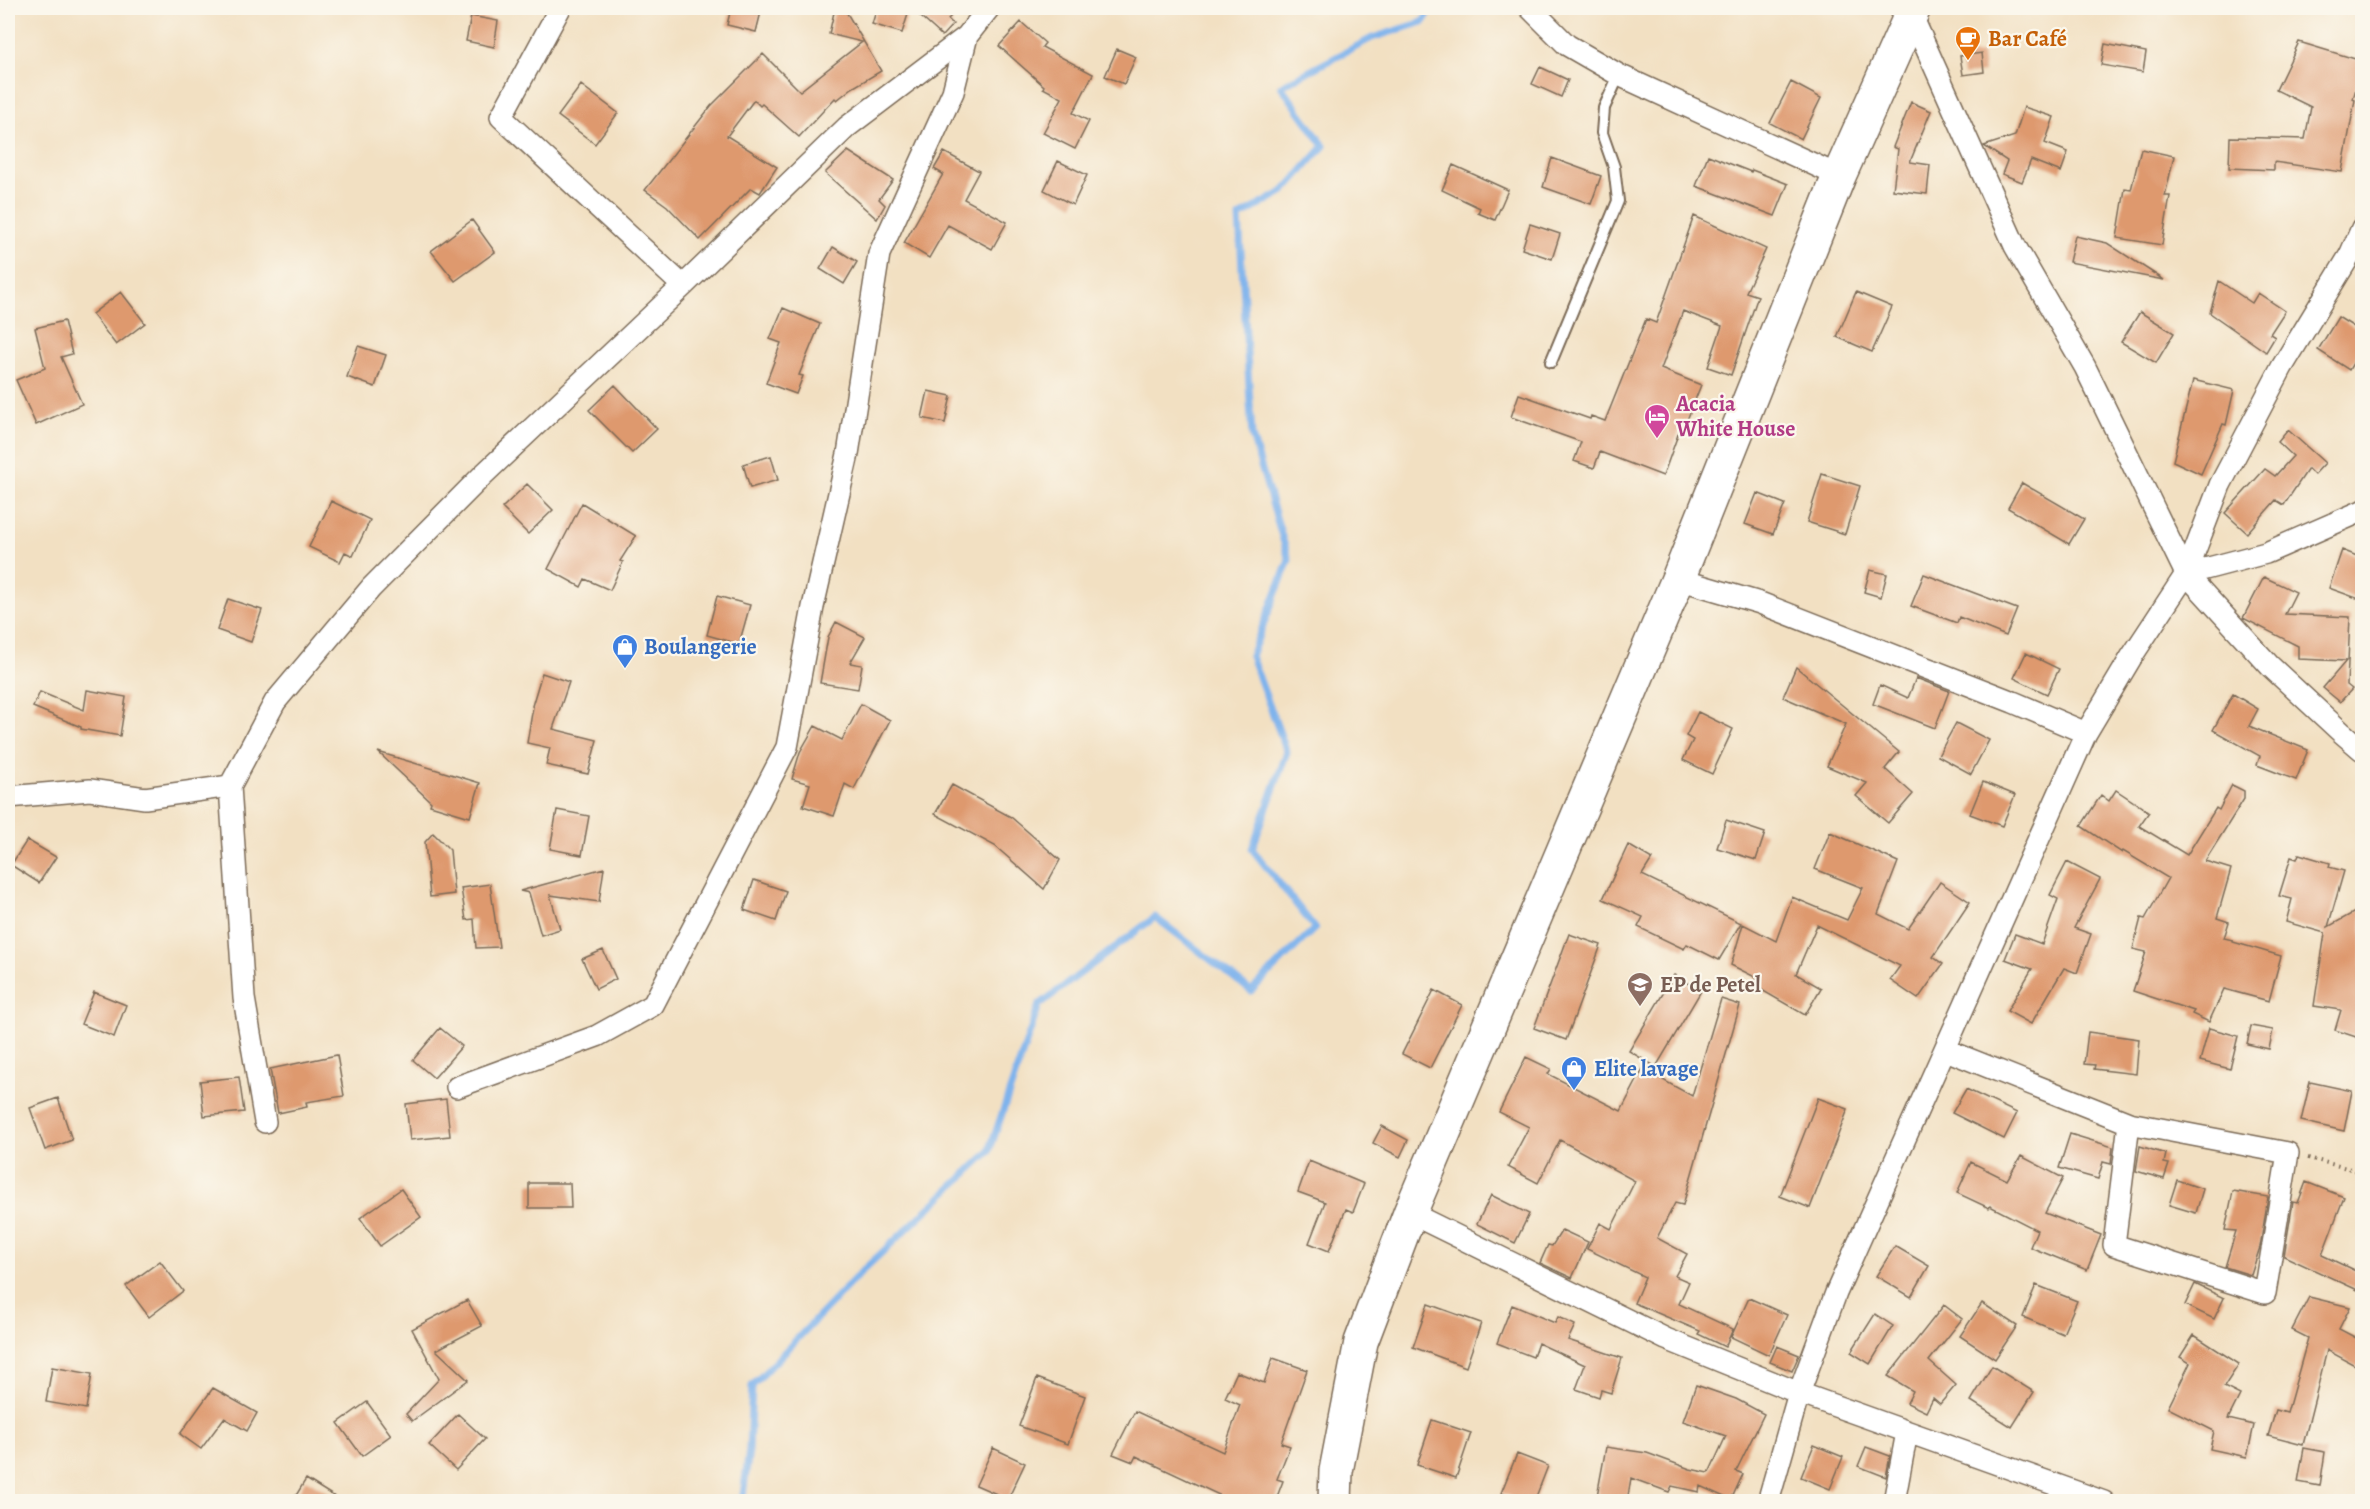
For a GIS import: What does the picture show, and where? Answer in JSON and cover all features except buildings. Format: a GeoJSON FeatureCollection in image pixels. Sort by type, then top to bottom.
{"type":"FeatureCollection","features":[{"type":"Feature","properties":{"kind":"highway"},"geometry":{"type":"LineString","coordinates":[[1335,1502],[1336,1471],[1361,1342],[1410,1213],[1678,579],[1839,176],[1913,11]]}},
{"type":"Feature","properties":{"kind":"street"},"geometry":{"type":"LineString","coordinates":[[560,8],[501,117],[683,286]]}},
{"type":"Feature","properties":{"kind":"street"},"geometry":{"type":"LineString","coordinates":[[265,1122],[244,998],[230,786],[275,702],[370,588],[484,474],[847,127],[968,36],[989,8]]}},
{"type":"Feature","properties":{"kind":"street"},"geometry":{"type":"LineString","coordinates":[[1530,8],[1567,45],[1619,75],[1839,176]]}},
{"type":"Feature","properties":{"kind":"street"},"geometry":{"type":"LineString","coordinates":[[1913,11],[2014,246],[2085,367],[2186,574],[2270,666],[2362,750]]}},
{"type":"Feature","properties":{"kind":"street"},"geometry":{"type":"LineString","coordinates":[[457,1087],[597,1036],[654,1005],[786,747],[813,607],[848,454],[879,254],[953,92],[968,36]]}},
{"type":"Feature","properties":{"kind":"street"},"geometry":{"type":"LineString","coordinates":[[1768,1502],[1799,1393],[1836,1293],[2086,733],[2132,656],[2186,574],[2220,485],[2282,367],[2350,255],[2362,228]]}},
{"type":"Feature","properties":{"kind":"street"},"geometry":{"type":"LineString","coordinates":[[2186,574],[2266,553],[2362,511]]}},
{"type":"Feature","properties":{"kind":"street"},"geometry":{"type":"LineString","coordinates":[[1678,579],[1760,603],[2086,733]]}},
{"type":"Feature","properties":{"kind":"street"},"geometry":{"type":"LineString","coordinates":[[8,797],[90,790],[145,798],[230,786]]}},
{"type":"Feature","properties":{"kind":"street"},"geometry":{"type":"LineString","coordinates":[[1946,1050],[2129,1123],[2288,1153],[2265,1293],[2114,1245],[2129,1123]]}},
{"type":"Feature","properties":{"kind":"street"},"geometry":{"type":"LineString","coordinates":[[1410,1213],[1666,1339],[1799,1393],[2104,1502]]}},
{"type":"Feature","properties":{"kind":"street"},"geometry":{"type":"LineString","coordinates":[[1894,1502],[1907,1432]]}},
{"type":"Feature","properties":{"kind":"lane"},"geometry":{"type":"LineString","coordinates":[[1551,362],[1618,201],[1614,167],[1602,133],[1605,108],[1619,75]]}},
{"type":"Feature","properties":{"kind":"path"},"geometry":{"type":"LineString","coordinates":[[2288,1153],[2362,1172]]}},
{"type":"Feature","properties":{"kind":"waterway"},"geometry":{"type":"LineString","coordinates":[[742,1502],[749,1450],[752,1386],[860,1273],[989,1152],[1039,1005],[1155,917],[1251,991],[1315,928],[1252,849],[1287,752],[1251,656],[1289,560],[1252,436],[1239,217],[1284,191],[1324,146],[1281,86],[1372,38],[1423,22],[1432,8]]}},
{"type":"Feature","properties":{"kind":"place","name":"Bar Café"},"geometry":{"type":"Point","coordinates":[1968,62]}},
{"type":"Feature","properties":{"kind":"place","name":"Acacia White House"},"geometry":{"type":"Point","coordinates":[1657,440]}},
{"type":"Feature","properties":{"kind":"place","name":"Boulangerie"},"geometry":{"type":"Point","coordinates":[625,670]}},
{"type":"Feature","properties":{"kind":"place","name":"EP de Petel"},"geometry":{"type":"Point","coordinates":[1640,1008]}},
{"type":"Feature","properties":{"kind":"place","name":"Elite lavage"},"geometry":{"type":"Point","coordinates":[1574,1092]}}]}
